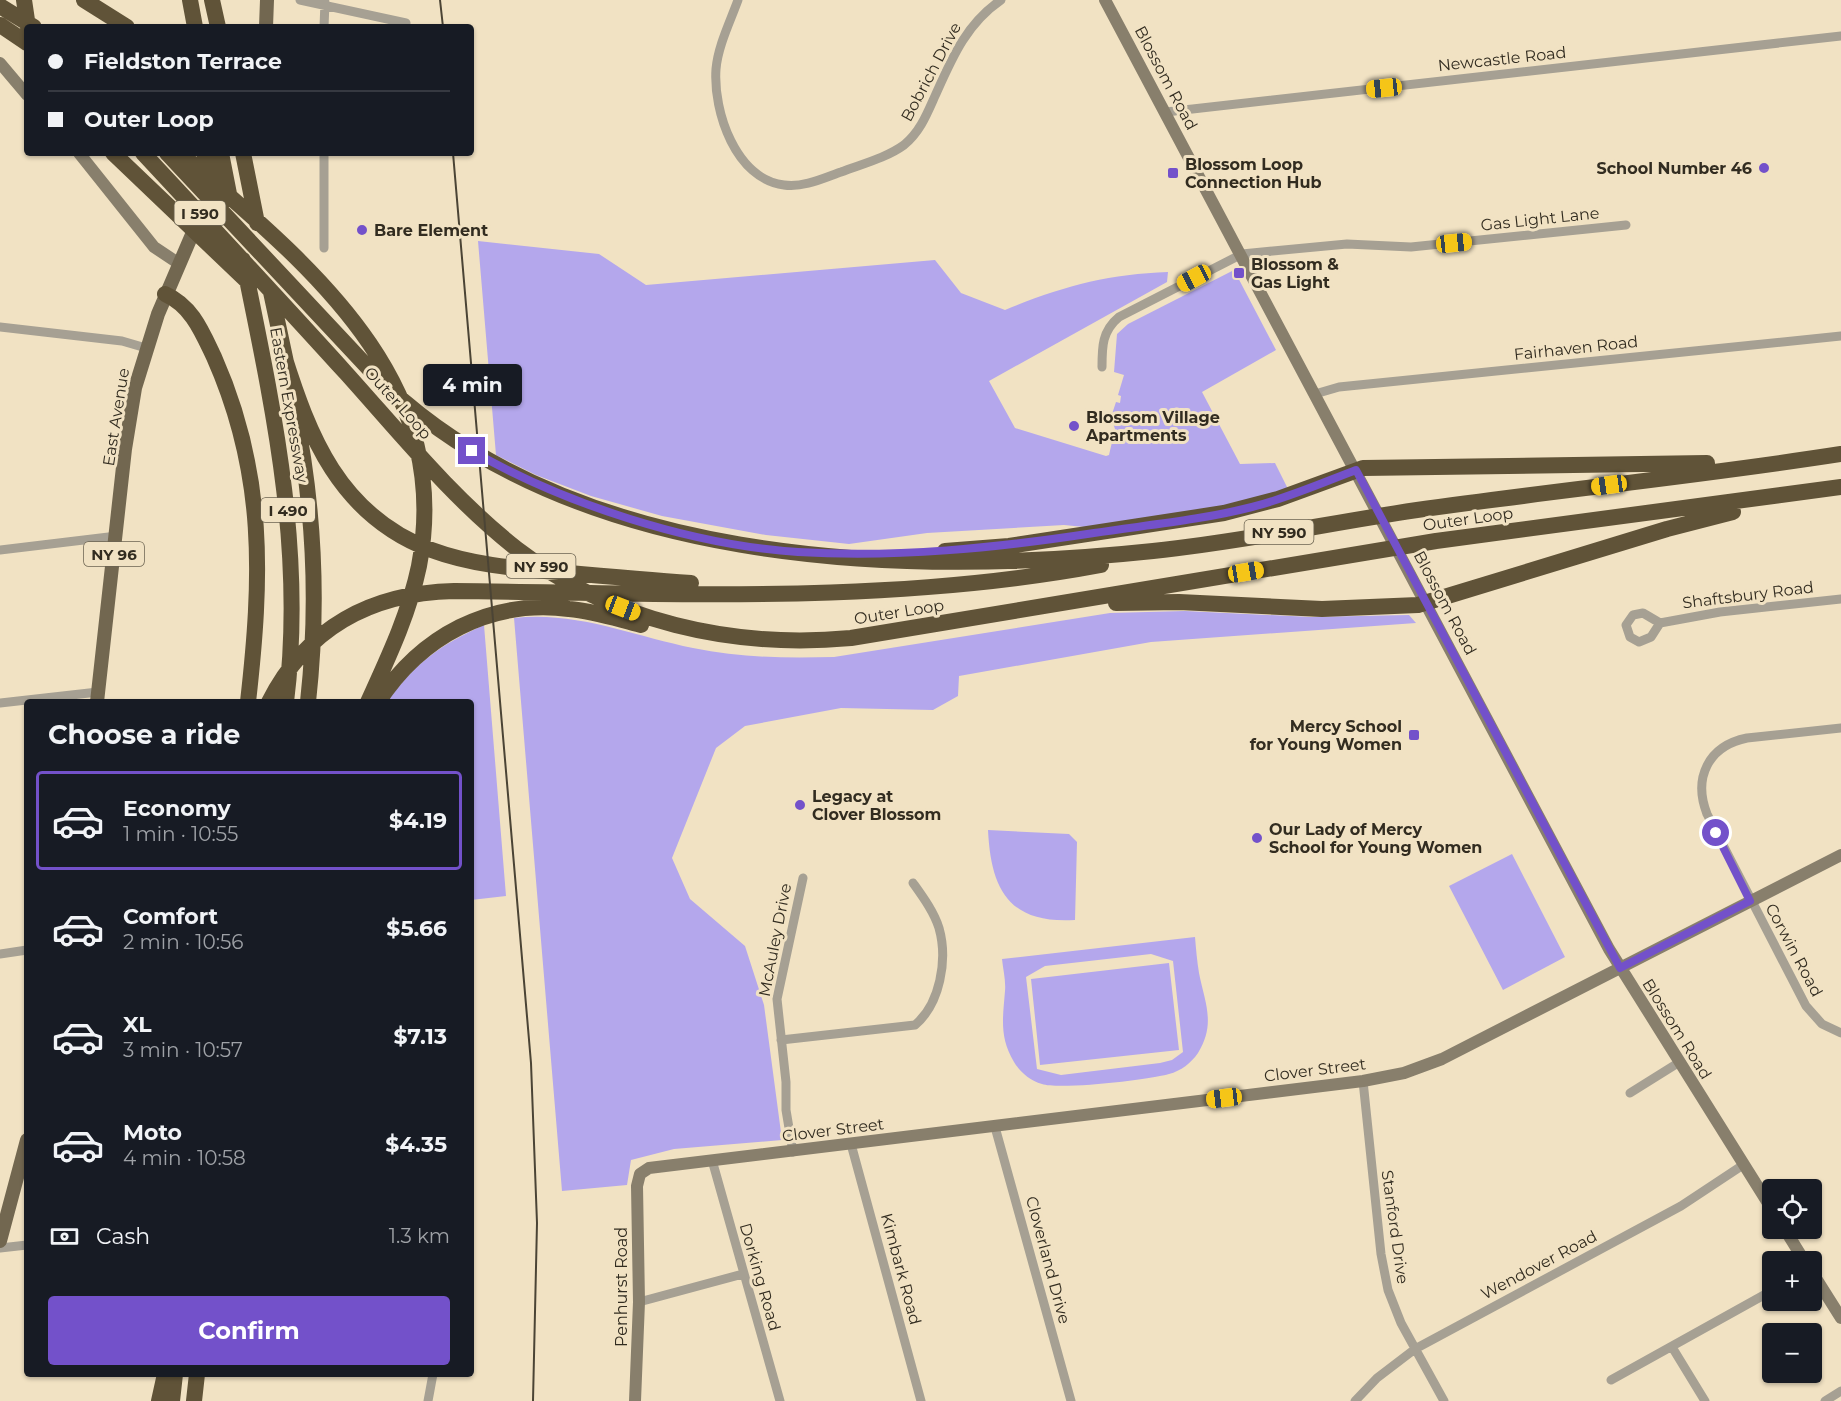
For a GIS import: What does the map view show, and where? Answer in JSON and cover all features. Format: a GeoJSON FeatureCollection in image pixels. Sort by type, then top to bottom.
{"type":"FeatureCollection","features":[{"type":"Feature","properties":{"kind":"highway"},"geometry":{"type":"LineString","coordinates":[[24,0],[28,24]]}},
{"type":"Feature","properties":{"kind":"highway"},"geometry":{"type":"LineString","coordinates":[[84,0],[122,24]]}},
{"type":"Feature","properties":{"kind":"highway"},"geometry":{"type":"LineString","coordinates":[[190,0],[194,24]]}},
{"type":"Feature","properties":{"kind":"highway"},"geometry":{"type":"LineString","coordinates":[[213,0],[217,22]]}},
{"type":"Feature","properties":{"kind":"highway"},"geometry":{"type":"LineString","coordinates":[[0,6],[29,24]]}},
{"type":"Feature","properties":{"kind":"highway"},"geometry":{"type":"LineString","coordinates":[[0,25],[24,41]]}},
{"type":"Feature","properties":{"kind":"highway"},"geometry":{"type":"LineString","coordinates":[[116,156],[385,416]]}},
{"type":"Feature","properties":{"kind":"highway","name":"Outer Loop"},"geometry":{"type":"LineString","coordinates":[[146,156],[385,416],[492,528],[554,574],[595,596],[645,616],[697,631],[743,638],[805,641],[851,638],[1436,541],[1841,488]]}},
{"type":"Feature","properties":{"kind":"highway","name":"Outer Loop"},"geometry":{"type":"LineString","coordinates":[[170,156],[397,397],[433,426],[485,459],[556,492],[630,518],[713,538],[798,552],[891,560],[993,562],[1139,553],[1217,543],[1341,521],[1798,460]]}},
{"type":"Feature","properties":{"kind":"highway"},"geometry":{"type":"LineString","coordinates":[[183,156],[306,265],[343,306],[371,345],[394,383],[410,423],[420,464],[424,502],[422,545],[413,591],[396,638],[369,699]]}},
{"type":"Feature","properties":{"kind":"highway"},"geometry":{"type":"LineString","coordinates":[[205,156],[255,320]]}},
{"type":"Feature","properties":{"kind":"highway","name":"Eastern Expressway"},"geometry":{"type":"LineString","coordinates":[[244,156],[303,457],[312,534],[314,619],[308,699]]}},
{"type":"Feature","properties":{"kind":"highway","name":"Eastern Expressway"},"geometry":{"type":"LineString","coordinates":[[221,161],[279,444],[290,530],[292,615],[286,699]]}},
{"type":"Feature","properties":{"kind":"highway"},"geometry":{"type":"LineString","coordinates":[[165,294],[186,307],[203,334],[228,394],[247,460],[254,499],[259,562],[257,620],[248,699]]}},
{"type":"Feature","properties":{"kind":"highway"},"geometry":{"type":"LineString","coordinates":[[284,356],[305,414],[328,462],[356,500],[388,528],[432,552],[476,564],[649,580],[829,592]]}},
{"type":"Feature","properties":{"kind":"highway","name":"NY 590"},"geometry":{"type":"LineString","coordinates":[[1798,460],[1841,454]]}},
{"type":"Feature","properties":{"kind":"highway"},"geometry":{"type":"LineString","coordinates":[[798,552],[941,551],[1009,546],[1234,511],[1278,499],[1356,470],[1798,460]]}},
{"type":"Feature","properties":{"kind":"highway"},"geometry":{"type":"LineString","coordinates":[[1034,607],[1150,602],[1322,609],[1426,603],[1682,525],[1841,488]]}},
{"type":"Feature","properties":{"kind":"highway"},"geometry":{"type":"LineString","coordinates":[[271,699],[290,668],[317,639],[349,616],[392,598],[446,591],[681,593],[907,591],[990,583],[1217,543]]}},
{"type":"Feature","properties":{"kind":"highway"},"geometry":{"type":"LineString","coordinates":[[380,699],[405,667],[436,640],[471,621],[506,611],[539,607],[569,609],[681,633],[743,638]]}},
{"type":"Feature","properties":{"kind":"highway"},"geometry":{"type":"LineString","coordinates":[[159,1401],[164,1377]]}},
{"type":"Feature","properties":{"kind":"highway"},"geometry":{"type":"LineString","coordinates":[[172,1401],[175,1377]]}},
{"type":"Feature","properties":{"kind":"highway"},"geometry":{"type":"LineString","coordinates":[[194,1401],[198,1377]]}},
{"type":"Feature","properties":{"kind":"highway"},"geometry":{"type":"LineString","coordinates":[[199,1377],[199,1401]]}},
{"type":"Feature","properties":{"kind":"main road"},"geometry":{"type":"LineString","coordinates":[[267,0],[267,24]]}},
{"type":"Feature","properties":{"kind":"main road","name":"East Avenue"},"geometry":{"type":"LineString","coordinates":[[98,697],[129,418],[146,348],[165,294],[221,161]]}},
{"type":"Feature","properties":{"kind":"main road"},"geometry":{"type":"LineString","coordinates":[[0,1241],[24,1151]]}},
{"type":"Feature","properties":{"kind":"street"},"geometry":{"type":"LineString","coordinates":[[300,0],[325,3],[406,23]]}},
{"type":"Feature","properties":{"kind":"street","name":"Bobrich Drive"},"geometry":{"type":"LineString","coordinates":[[738,0],[717,62],[716,83],[721,108],[736,148],[747,165],[764,178],[792,186],[824,178],[878,158],[905,144],[925,119],[953,56],[969,29],[982,14],[1001,0]]}},
{"type":"Feature","properties":{"kind":"street","name":"Blossom Road"},"geometry":{"type":"LineString","coordinates":[[1105,0],[1620,968],[1762,1194]]}},
{"type":"Feature","properties":{"kind":"street"},"geometry":{"type":"LineString","coordinates":[[324,24],[325,3]]}},
{"type":"Feature","properties":{"kind":"street","name":"Newcastle Road"},"geometry":{"type":"LineString","coordinates":[[1166,112],[1841,36]]}},
{"type":"Feature","properties":{"kind":"street"},"geometry":{"type":"LineString","coordinates":[[0,63],[24,91]]}},
{"type":"Feature","properties":{"kind":"street"},"geometry":{"type":"LineString","coordinates":[[80,156],[154,247],[178,263]]}},
{"type":"Feature","properties":{"kind":"street"},"geometry":{"type":"LineString","coordinates":[[324,156],[324,248]]}},
{"type":"Feature","properties":{"kind":"street","name":"Gas Light Lane"},"geometry":{"type":"LineString","coordinates":[[1242,254],[1347,244],[1411,247],[1626,225]]}},
{"type":"Feature","properties":{"kind":"street"},"geometry":{"type":"LineString","coordinates":[[1102,368],[1104,336],[1109,325],[1119,317],[1242,254]]}},
{"type":"Feature","properties":{"kind":"street"},"geometry":{"type":"LineString","coordinates":[[0,327],[122,341],[146,348]]}},
{"type":"Feature","properties":{"kind":"street","name":"Fairhaven Road"},"geometry":{"type":"LineString","coordinates":[[1315,394],[1339,387],[1841,336]]}},
{"type":"Feature","properties":{"kind":"street"},"geometry":{"type":"LineString","coordinates":[[0,550],[117,536]]}},
{"type":"Feature","properties":{"kind":"street","name":"Shaftsbury Road"},"geometry":{"type":"LineString","coordinates":[[1660,623],[1720,612],[1841,599]]}},
{"type":"Feature","properties":{"kind":"street"},"geometry":{"type":"LineString","coordinates":[[65,699],[98,697]]}},
{"type":"Feature","properties":{"kind":"street"},"geometry":{"type":"LineString","coordinates":[[0,703],[24,702]]}},
{"type":"Feature","properties":{"kind":"street","name":"Corwin Road"},"geometry":{"type":"LineString","coordinates":[[1841,728],[1741,739],[1719,750],[1705,767],[1701,789],[1703,804],[1750,901],[1811,1013],[1828,1028],[1841,1033]]}},
{"type":"Feature","properties":{"kind":"street","name":"Clover Street"},"geometry":{"type":"LineString","coordinates":[[640,1174],[656,1167],[1363,1081],[1404,1072],[1432,1063],[1841,855]]}},
{"type":"Feature","properties":{"kind":"street","name":"McAuley Drive"},"geometry":{"type":"LineString","coordinates":[[794,1152],[786,1110],[777,999],[803,878]]}},
{"type":"Feature","properties":{"kind":"street"},"geometry":{"type":"LineString","coordinates":[[781,1040],[915,1025],[925,1017],[936,995],[942,964],[939,930],[928,906],[913,883]]}},
{"type":"Feature","properties":{"kind":"street"},"geometry":{"type":"LineString","coordinates":[[0,954],[24,950]]}},
{"type":"Feature","properties":{"kind":"street"},"geometry":{"type":"LineString","coordinates":[[1630,1093],[1678,1063]]}},
{"type":"Feature","properties":{"kind":"street","name":"Stanford Drive"},"geometry":{"type":"LineString","coordinates":[[1363,1081],[1384,1274],[1395,1310],[1444,1401]]}},
{"type":"Feature","properties":{"kind":"street","name":"Cloverland Drive"},"geometry":{"type":"LineString","coordinates":[[995,1126],[1071,1401]]}},
{"type":"Feature","properties":{"kind":"street","name":"Kimbark Road"},"geometry":{"type":"LineString","coordinates":[[851,1144],[921,1401]]}},
{"type":"Feature","properties":{"kind":"street","name":"Dorking Road"},"geometry":{"type":"LineString","coordinates":[[712,1160],[779,1400]]}},
{"type":"Feature","properties":{"kind":"street","name":"Wendover Road"},"geometry":{"type":"LineString","coordinates":[[1355,1401],[1377,1378],[1415,1349],[1681,1206],[1743,1165]]}},
{"type":"Feature","properties":{"kind":"street","name":"Penhurst Road"},"geometry":{"type":"LineString","coordinates":[[635,1401],[639,1302],[637,1186],[640,1174]]}},
{"type":"Feature","properties":{"kind":"street"},"geometry":{"type":"LineString","coordinates":[[0,1248],[24,1245]]}},
{"type":"Feature","properties":{"kind":"street"},"geometry":{"type":"LineString","coordinates":[[639,1302],[743,1274]]}},
{"type":"Feature","properties":{"kind":"street"},"geometry":{"type":"LineString","coordinates":[[1822,1288],[1841,1318]]}},
{"type":"Feature","properties":{"kind":"street"},"geometry":{"type":"LineString","coordinates":[[1611,1380],[1762,1296]]}},
{"type":"Feature","properties":{"kind":"street"},"geometry":{"type":"LineString","coordinates":[[1672,1347],[1705,1401]]}},
{"type":"Feature","properties":{"kind":"street"},"geometry":{"type":"LineString","coordinates":[[429,1401],[433,1377]]}},
{"type":"Feature","properties":{"kind":"street"},"geometry":{"type":"LineString","coordinates":[[1826,1401],[1841,1391]]}},
{"type":"Feature","properties":{"kind":"street"},"geometry":{"type":"LineString","coordinates":[[769,1401],[779,1400]]}},
{"type":"Feature","properties":{"kind":"shaded area"},"geometry":{"type":"Polygon","coordinates":[[[478,241],[599,254],[646,285],[935,260],[961,293],[1005,310],[1085,283],[1146,273],[1168,272],[1167,282],[989,381],[1015,428],[1106,456],[1109,455],[1115,429],[1111,417],[1116,402],[1120,403],[1121,396],[1118,395],[1124,375],[1114,372],[1117,334],[1128,324],[1234,270],[1276,350],[1202,392],[1240,464],[1275,463],[1288,489],[1263,499],[1095,528],[1064,525],[927,533],[849,544],[766,535],[662,516],[591,496],[536,475],[496,455],[478,241]]]}},
{"type":"Feature","properties":{"kind":"shaded area"},"geometry":{"type":"Polygon","coordinates":[[[1185,611],[1311,617],[1409,615],[1416,623],[1151,642],[959,676],[958,696],[933,710],[841,708],[745,726],[716,748],[672,858],[690,899],[745,946],[764,1005],[782,1140],[674,1149],[631,1160],[627,1185],[562,1191],[514,618],[560,618],[583,621],[671,643],[728,654],[763,657],[834,657],[1110,613],[1185,611]]]}},
{"type":"Feature","properties":{"kind":"shaded area"},"geometry":{"type":"Polygon","coordinates":[[[484,625],[506,896],[474,900],[474,699],[389,699],[418,666],[454,640],[484,625]]]}},
{"type":"Feature","properties":{"kind":"shaded area"},"geometry":{"type":"Polygon","coordinates":[[[988,830],[1069,834],[1077,842],[1075,920],[1052,920],[1034,916],[1019,909],[1008,899],[999,886],[994,870],[988,830]]]}},
{"type":"Feature","properties":{"kind":"shaded area"},"geometry":{"type":"Polygon","coordinates":[[[1512,854],[1565,957],[1503,990],[1449,886],[1512,854]]]}},
{"type":"Feature","properties":{"kind":"shaded area"},"geometry":{"type":"Polygon","coordinates":[[[1195,937],[1199,973],[1208,1013],[1207,1032],[1198,1053],[1189,1063],[1169,1074],[1084,1085],[1052,1086],[1038,1083],[1019,1069],[1006,1044],[1003,1027],[1005,979],[1002,959],[1195,937]],[[1151,954],[1045,966],[1026,977],[1037,1069],[1061,1075],[1160,1063],[1172,1060],[1183,1052],[1173,961],[1151,954]]]}},
{"type":"Feature","properties":{"kind":"shaded area"},"geometry":{"type":"Polygon","coordinates":[[[1169,963],[1179,1050],[1040,1065],[1031,979],[1169,963]]]}},
{"type":"Feature","properties":{"kind":"railway"},"geometry":{"type":"LineString","coordinates":[[440,0],[443,24]]}},
{"type":"Feature","properties":{"kind":"railway"},"geometry":{"type":"LineString","coordinates":[[453,156],[531,1063],[537,1223],[533,1401]]}},
{"type":"Feature","properties":{"kind":"place","name":"School Number 46"},"geometry":{"type":"Point","coordinates":[1764,168]}},
{"type":"Feature","properties":{"kind":"place","name":"Blossom Loop Connection Hub"},"geometry":{"type":"Point","coordinates":[1173,173]}},
{"type":"Feature","properties":{"kind":"place","name":"Bare Element"},"geometry":{"type":"Point","coordinates":[362,230]}},
{"type":"Feature","properties":{"kind":"place","name":"Blossom & Gas Light"},"geometry":{"type":"Point","coordinates":[1239,273]}},
{"type":"Feature","properties":{"kind":"place","name":"Blossom Village Apartments"},"geometry":{"type":"Point","coordinates":[1074,426]}},
{"type":"Feature","properties":{"kind":"place","name":"Mercy School for Young Women"},"geometry":{"type":"Point","coordinates":[1414,735]}},
{"type":"Feature","properties":{"kind":"place","name":"Legacy at Clover Blossom"},"geometry":{"type":"Point","coordinates":[800,805]}},
{"type":"Feature","properties":{"kind":"place","name":"Our Lady of Mercy School for Young Women"},"geometry":{"type":"Point","coordinates":[1257,838]}},
{"type":"Feature","properties":{"kind":"route"},"geometry":{"type":"LineString","coordinates":[[472,451],[541,486],[585,504],[705,537],[798,552],[941,551],[1009,546],[1234,511],[1278,499],[1356,470],[1620,968],[1750,901],[1716,833]]}}]}
